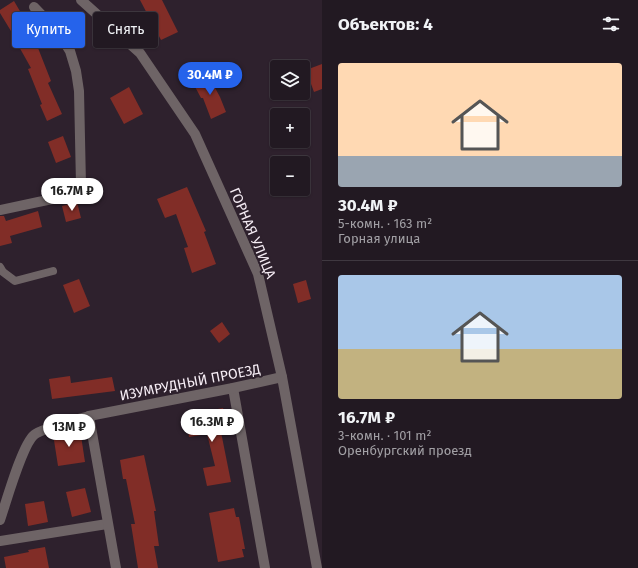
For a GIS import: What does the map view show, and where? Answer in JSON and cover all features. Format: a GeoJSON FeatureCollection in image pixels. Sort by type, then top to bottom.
{"type":"FeatureCollection","features":[{"type":"Feature","properties":{"kind":"street","name":"ГОРНАЯ УЛИЦА"},"geometry":{"type":"LineString","coordinates":[[81,0],[140,53],[195,134],[258,274],[282,377],[317,568]]}},
{"type":"Feature","properties":{"kind":"street"},"geometry":{"type":"LineString","coordinates":[[0,210],[71,195],[80,185],[79,91],[76,71],[70,51],[58,32],[34,7]]}},
{"type":"Feature","properties":{"kind":"street","name":"ИЗУМРУДНЫЙ ПРОЕЗД"},"geometry":{"type":"LineString","coordinates":[[0,520],[26,446],[34,435],[89,416],[282,377]]}},
{"type":"Feature","properties":{"kind":"street"},"geometry":{"type":"LineString","coordinates":[[233,388],[265,568]]}},
{"type":"Feature","properties":{"kind":"street"},"geometry":{"type":"LineString","coordinates":[[89,416],[116,568]]}},
{"type":"Feature","properties":{"kind":"street"},"geometry":{"type":"LineString","coordinates":[[0,541],[107,524]]}},
{"type":"Feature","properties":{"kind":"lane"},"geometry":{"type":"LineString","coordinates":[[0,267],[2,272],[15,281],[53,271]]}},
{"type":"Feature","properties":{"kind":"building"},"geometry":{"type":"Polygon","coordinates":[[[140,0],[162,0],[178,32],[161,40],[158,34],[158,12],[146,12],[140,0]]]}},
{"type":"Feature","properties":{"kind":"building"},"geometry":{"type":"Polygon","coordinates":[[[14,1],[20,12],[12,12],[12,33],[0,13],[0,10],[14,1]]]}},
{"type":"Feature","properties":{"kind":"building"},"geometry":{"type":"Polygon","coordinates":[[[20,48],[38,48],[51,81],[48,83],[62,114],[47,121],[28,69],[31,68],[20,48]]]}},
{"type":"Feature","properties":{"kind":"building"},"geometry":{"type":"Polygon","coordinates":[[[322,64],[322,89],[314,92],[310,81],[310,68],[322,64]]]}},
{"type":"Feature","properties":{"kind":"building"},"geometry":{"type":"Polygon","coordinates":[[[207,73],[226,112],[211,119],[203,98],[201,98],[192,81],[207,73]]]}},
{"type":"Feature","properties":{"kind":"building"},"geometry":{"type":"Polygon","coordinates":[[[129,87],[143,114],[124,124],[110,98],[129,87]]]}},
{"type":"Feature","properties":{"kind":"building"},"geometry":{"type":"Polygon","coordinates":[[[63,136],[71,157],[56,163],[48,142],[63,136]]]}},
{"type":"Feature","properties":{"kind":"building"},"geometry":{"type":"Polygon","coordinates":[[[187,187],[206,231],[204,232],[216,264],[192,273],[184,248],[188,247],[176,214],[165,218],[157,199],[187,187]]]}},
{"type":"Feature","properties":{"kind":"building"},"geometry":{"type":"Polygon","coordinates":[[[77,202],[81,218],[66,222],[62,206],[77,202]]]}},
{"type":"Feature","properties":{"kind":"building"},"geometry":{"type":"Polygon","coordinates":[[[38,211],[42,227],[10,236],[12,243],[0,246],[0,216],[4,216],[6,221],[38,211]]]}},
{"type":"Feature","properties":{"kind":"building"},"geometry":{"type":"Polygon","coordinates":[[[79,279],[90,306],[74,313],[63,285],[79,279]]]}},
{"type":"Feature","properties":{"kind":"building"},"geometry":{"type":"Polygon","coordinates":[[[306,280],[311,299],[298,303],[293,284],[306,280]]]}},
{"type":"Feature","properties":{"kind":"building"},"geometry":{"type":"Polygon","coordinates":[[[222,322],[230,334],[219,343],[210,331],[222,322]]]}},
{"type":"Feature","properties":{"kind":"building"},"geometry":{"type":"Polygon","coordinates":[[[70,376],[71,383],[112,377],[115,391],[52,399],[49,379],[70,376]]]}},
{"type":"Feature","properties":{"kind":"building"},"geometry":{"type":"Polygon","coordinates":[[[223,408],[228,431],[221,432],[231,482],[207,486],[203,468],[215,466],[207,434],[189,437],[186,417],[208,413],[207,411],[223,408]]]}},
{"type":"Feature","properties":{"kind":"building"},"geometry":{"type":"Polygon","coordinates":[[[80,429],[85,462],[58,466],[53,434],[80,429]]]}},
{"type":"Feature","properties":{"kind":"building"},"geometry":{"type":"Polygon","coordinates":[[[144,455],[156,511],[154,511],[159,546],[154,546],[158,568],[138,568],[131,524],[135,524],[126,479],[123,479],[120,460],[144,455]]]}},
{"type":"Feature","properties":{"kind":"building"},"geometry":{"type":"Polygon","coordinates":[[[85,488],[91,512],[72,517],[66,492],[85,488]]]}},
{"type":"Feature","properties":{"kind":"building"},"geometry":{"type":"Polygon","coordinates":[[[44,501],[48,522],[28,526],[25,504],[44,501]]]}},
{"type":"Feature","properties":{"kind":"building"},"geometry":{"type":"Polygon","coordinates":[[[234,508],[236,517],[239,517],[245,549],[242,549],[244,557],[218,562],[209,513],[234,508]]]}},
{"type":"Feature","properties":{"kind":"building"},"geometry":{"type":"Polygon","coordinates":[[[45,547],[49,568],[6,568],[4,557],[45,547]]]}}]}
